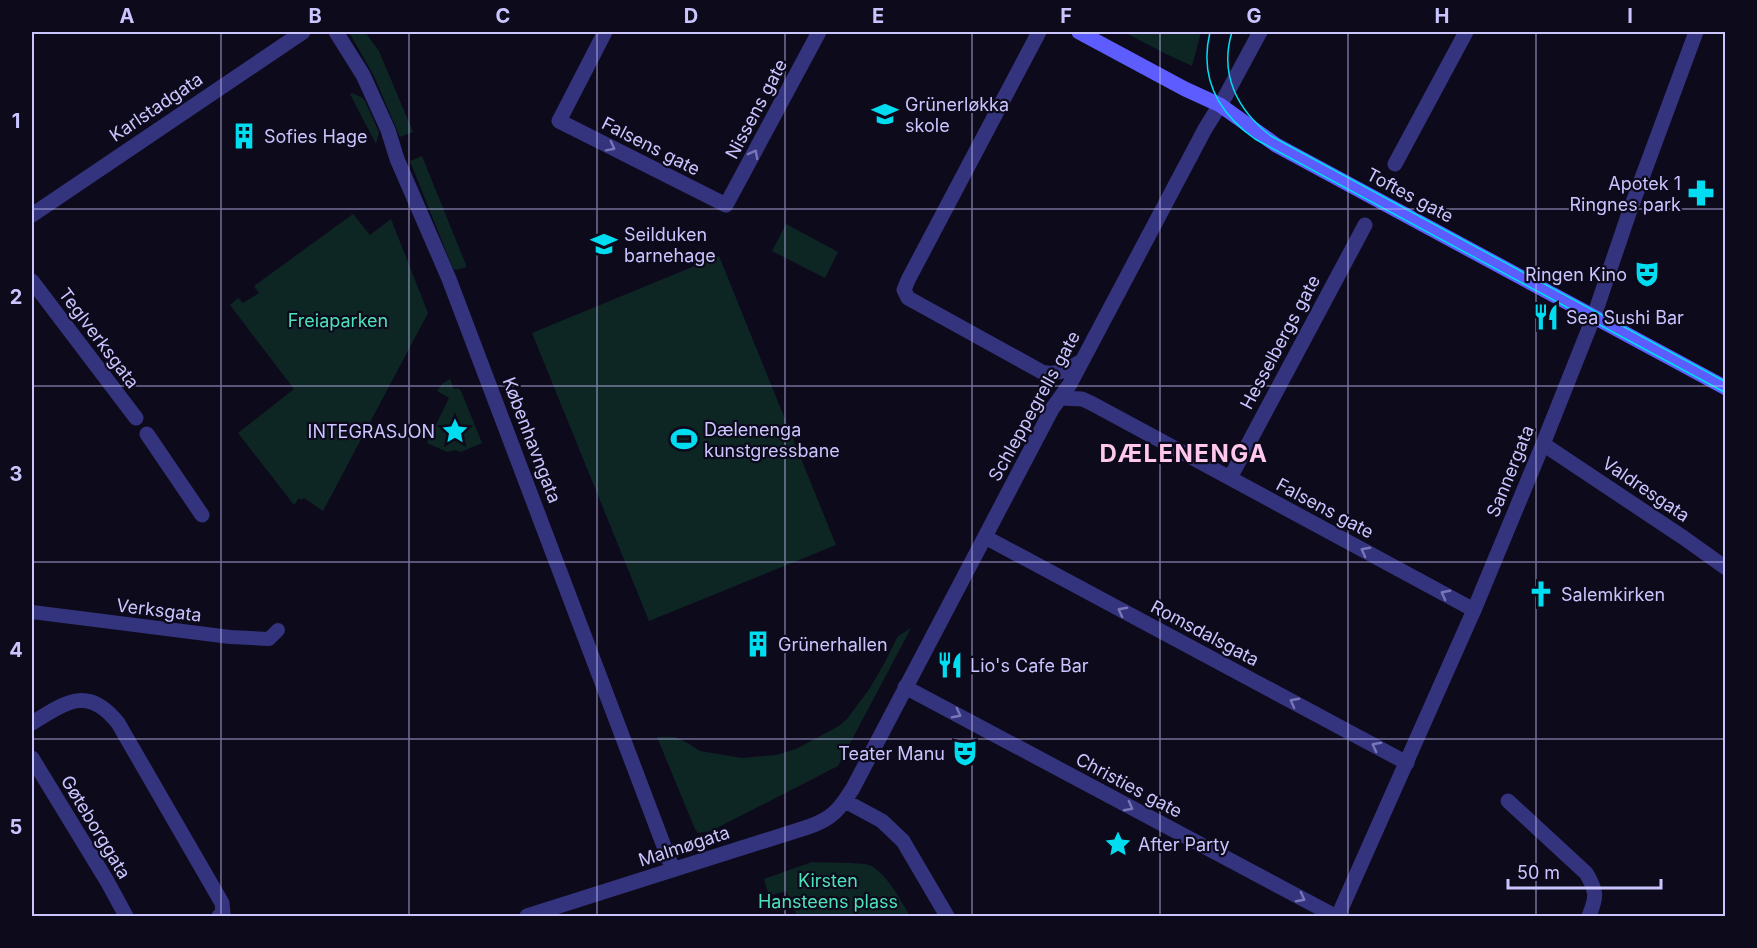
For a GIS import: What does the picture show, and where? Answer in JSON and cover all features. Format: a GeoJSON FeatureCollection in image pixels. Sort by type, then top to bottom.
{"type":"FeatureCollection","features":[{"type":"Feature","properties":{"kind":"main road","name":"Toftes gate"},"geometry":{"type":"LineString","coordinates":[[1079,32],[1185,89],[1220,105],[1276,145],[1725,388]]}},
{"type":"Feature","properties":{"kind":"street","name":"Karlstadgata"},"geometry":{"type":"LineString","coordinates":[[32,215],[303,32]]}},
{"type":"Feature","properties":{"kind":"street","name":"Københavngata"},"geometry":{"type":"LineString","coordinates":[[336,32],[363,75],[449,279],[673,870]]}},
{"type":"Feature","properties":{"kind":"street","name":"Falsens gate"},"geometry":{"type":"LineString","coordinates":[[605,32],[559,121],[726,206]]}},
{"type":"Feature","properties":{"kind":"street","name":"Nissens gate"},"geometry":{"type":"LineString","coordinates":[[726,206],[819,32]]}},
{"type":"Feature","properties":{"kind":"street"},"geometry":{"type":"LineString","coordinates":[[1040,32],[904,290],[908,298],[1041,372],[1049,374],[1061,372],[1082,361]]}},
{"type":"Feature","properties":{"kind":"street","name":"Schleppegrells gate"},"geometry":{"type":"LineString","coordinates":[[845,801],[1052,409],[1061,398],[1082,361],[1205,129],[1260,32]]}},
{"type":"Feature","properties":{"kind":"street"},"geometry":{"type":"LineString","coordinates":[[1395,164],[1466,32]]}},
{"type":"Feature","properties":{"kind":"street","name":"Sannergata"},"geometry":{"type":"LineString","coordinates":[[1336,916],[1407,763],[1543,444],[1594,316],[1625,224],[1696,32]]}},
{"type":"Feature","properties":{"kind":"street","name":"Hesselbergs gate"},"geometry":{"type":"LineString","coordinates":[[1230,478],[1365,225]]}},
{"type":"Feature","properties":{"kind":"street","name":"Teglverksgata"},"geometry":{"type":"LineString","coordinates":[[32,281],[136,418]]}},
{"type":"Feature","properties":{"kind":"street","name":"Falsens gate"},"geometry":{"type":"LineString","coordinates":[[1061,398],[1082,399],[1091,403],[1474,610]]}},
{"type":"Feature","properties":{"kind":"street"},"geometry":{"type":"LineString","coordinates":[[147,434],[202,515]]}},
{"type":"Feature","properties":{"kind":"street","name":"Valdresgata"},"geometry":{"type":"LineString","coordinates":[[1543,444],[1725,568]]}},
{"type":"Feature","properties":{"kind":"street","name":"Romsdalsgata"},"geometry":{"type":"LineString","coordinates":[[985,537],[1407,763]]}},
{"type":"Feature","properties":{"kind":"street","name":"Verksgata"},"geometry":{"type":"LineString","coordinates":[[32,612],[269,639],[278,630]]}},
{"type":"Feature","properties":{"kind":"street","name":"Christies gate"},"geometry":{"type":"LineString","coordinates":[[905,687],[1336,916]]}},
{"type":"Feature","properties":{"kind":"street"},"geometry":{"type":"LineString","coordinates":[[32,723],[76,699],[95,702],[108,709],[222,903],[223,912],[219,916]]}},
{"type":"Feature","properties":{"kind":"street","name":"Gøteborggata"},"geometry":{"type":"LineString","coordinates":[[32,758],[126,916]]}},
{"type":"Feature","properties":{"kind":"street","name":"Malmøgata"},"geometry":{"type":"LineString","coordinates":[[527,916],[820,823],[830,818],[845,801]]}},
{"type":"Feature","properties":{"kind":"street"},"geometry":{"type":"LineString","coordinates":[[845,801],[882,821],[903,841],[947,916]]}},
{"type":"Feature","properties":{"kind":"street"},"geometry":{"type":"LineString","coordinates":[[1508,801],[1586,873],[1596,893],[1588,916]]}},
{"type":"Feature","properties":{"kind":"green space"},"geometry":{"type":"Polygon","coordinates":[[[349,32],[365,32],[379,51],[413,132],[400,137],[374,76],[349,32]]]}},
{"type":"Feature","properties":{"kind":"green space"},"geometry":{"type":"Polygon","coordinates":[[[1124,32],[1201,32],[1192,66],[1124,32]]]}},
{"type":"Feature","properties":{"kind":"green space"},"geometry":{"type":"Polygon","coordinates":[[[350,94],[365,101],[379,132],[376,144],[350,94]]]}},
{"type":"Feature","properties":{"kind":"green space"},"geometry":{"type":"Polygon","coordinates":[[[422,156],[466,267],[453,269],[410,161],[422,156]]]}},
{"type":"Feature","properties":{"kind":"green space","name":"Freiaparken"},"geometry":{"type":"Polygon","coordinates":[[[353,214],[370,235],[391,219],[428,313],[323,511],[304,498],[301,500],[299,498],[294,505],[238,433],[294,389],[230,305],[238,298],[243,303],[259,293],[254,286],[353,214]]]}},
{"type":"Feature","properties":{"kind":"green space"},"geometry":{"type":"Polygon","coordinates":[[[786,224],[838,252],[825,278],[772,251],[786,224]]]}},
{"type":"Feature","properties":{"kind":"green space","name":"Dælenenga kunstgressbane"},"geometry":{"type":"Polygon","coordinates":[[[719,256],[836,545],[649,621],[532,333],[719,256]]]}},
{"type":"Feature","properties":{"kind":"green space"},"geometry":{"type":"Polygon","coordinates":[[[450,379],[454,389],[458,388],[461,391],[482,443],[461,452],[455,450],[447,452],[427,443],[449,398],[437,391],[450,379]]]}},
{"type":"Feature","properties":{"kind":"green space"},"geometry":{"type":"Polygon","coordinates":[[[911,628],[838,766],[711,831],[698,833],[657,737],[675,737],[700,751],[742,758],[776,755],[796,749],[839,726],[847,719],[870,688],[898,636],[911,628]]]}},
{"type":"Feature","properties":{"kind":"green space","name":"Kirsten Hansteens plass"},"geometry":{"type":"Polygon","coordinates":[[[812,862],[869,865],[887,880],[910,916],[797,916],[786,891],[769,896],[764,879],[812,862]]]}},
{"type":"Feature","properties":{"kind":"tram line"},"geometry":{"type":"LineString","coordinates":[[1210,32],[1207,64],[1214,93],[1230,117],[1255,139],[1726,393]]}},
{"type":"Feature","properties":{"kind":"tram line"},"geometry":{"type":"LineString","coordinates":[[1232,32],[1228,62],[1234,90],[1249,115],[1271,136],[1726,382]]}},
{"type":"Feature","properties":{"kind":"place","name":"Grünerløkka skole"},"geometry":{"type":"Point","coordinates":[885,114]}},
{"type":"Feature","properties":{"kind":"place","name":"Sofies Hage"},"geometry":{"type":"Point","coordinates":[244,136]}},
{"type":"Feature","properties":{"kind":"place","name":"Apotek 1 Ringnes park"},"geometry":{"type":"Point","coordinates":[1701,193]}},
{"type":"Feature","properties":{"kind":"place","name":"Seilduken barnehage"},"geometry":{"type":"Point","coordinates":[604,244]}},
{"type":"Feature","properties":{"kind":"place","name":"Ringen Kino"},"geometry":{"type":"Point","coordinates":[1647,274]}},
{"type":"Feature","properties":{"kind":"place","name":"Sea Sushi Bar"},"geometry":{"type":"Point","coordinates":[1546,317]}},
{"type":"Feature","properties":{"kind":"place","name":"INTEGRASJON"},"geometry":{"type":"Point","coordinates":[455,431]}},
{"type":"Feature","properties":{"kind":"place","name":"Dælenenga kunstgressbane"},"geometry":{"type":"Point","coordinates":[684,439]}},
{"type":"Feature","properties":{"kind":"place","name":"Salemkirken"},"geometry":{"type":"Point","coordinates":[1541,594]}},
{"type":"Feature","properties":{"kind":"place","name":"Grünerhallen"},"geometry":{"type":"Point","coordinates":[758,644]}},
{"type":"Feature","properties":{"kind":"place","name":"Lio's Cafe Bar"},"geometry":{"type":"Point","coordinates":[950,665]}},
{"type":"Feature","properties":{"kind":"place","name":"Teater Manu"},"geometry":{"type":"Point","coordinates":[965,753]}},
{"type":"Feature","properties":{"kind":"place","name":"After Party"},"geometry":{"type":"Point","coordinates":[1118,844]}},
{"type":"Feature","properties":{"kind":"district","name":"DÆLENENGA"},"geometry":{"type":"Point","coordinates":[1184,453]}}]}
